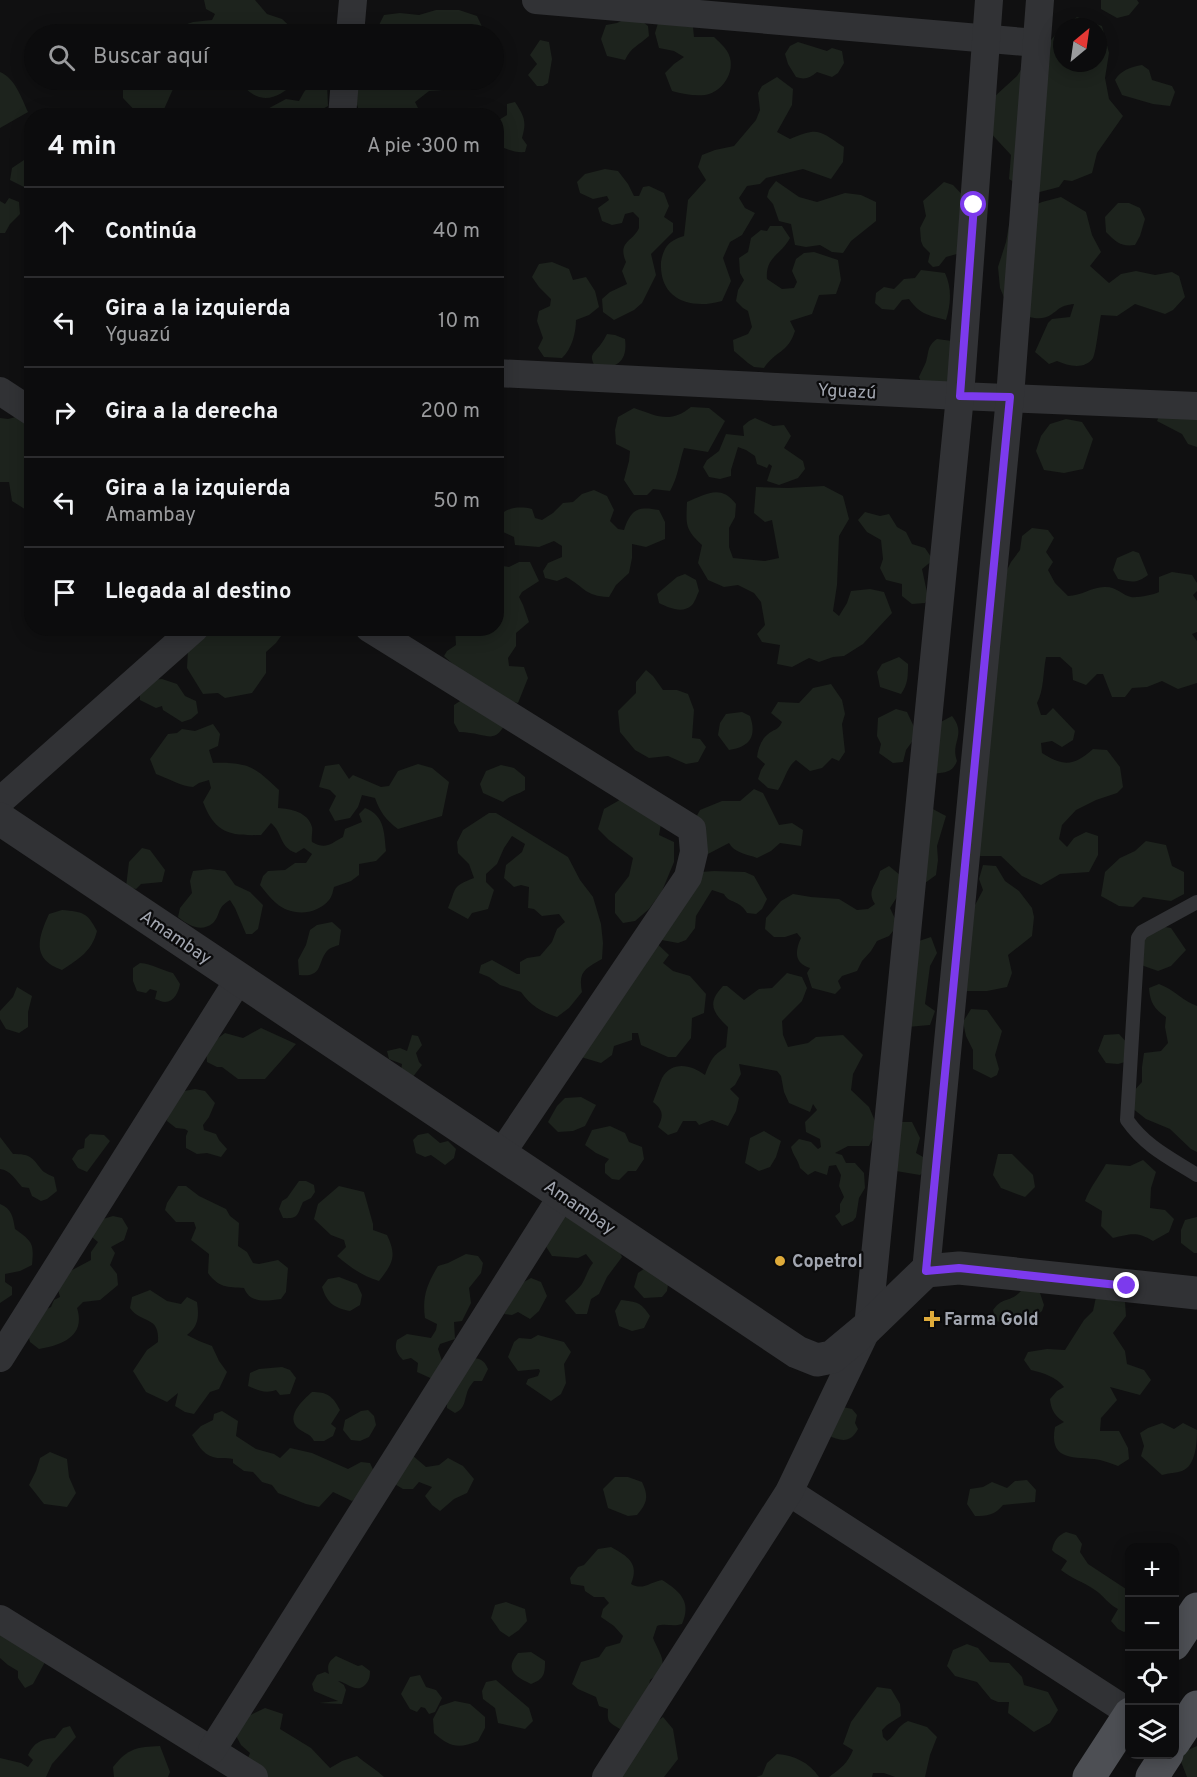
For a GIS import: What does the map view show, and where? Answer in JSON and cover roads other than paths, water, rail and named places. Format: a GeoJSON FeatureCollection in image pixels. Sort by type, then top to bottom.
{"type":"FeatureCollection","features":[{"type":"Feature","properties":{"kind":"main road"},"geometry":{"type":"LineString","coordinates":[[1179,1636],[1197,1608]]}},
{"type":"Feature","properties":{"kind":"main road"},"geometry":{"type":"LineString","coordinates":[[1179,1734],[1197,1707]]}},
{"type":"Feature","properties":{"kind":"main road"},"geometry":{"type":"LineString","coordinates":[[1089,1777],[1125,1721]]}},
{"type":"Feature","properties":{"kind":"main road"},"geometry":{"type":"LineString","coordinates":[[1152,1777],[1164,1759]]}},
{"type":"Feature","properties":{"kind":"street"},"geometry":{"type":"LineString","coordinates":[[351,24],[353,0]]}},
{"type":"Feature","properties":{"kind":"street"},"geometry":{"type":"LineString","coordinates":[[606,1777],[789,1492],[868,1327],[960,396],[989,0]]}},
{"type":"Feature","properties":{"kind":"street"},"geometry":{"type":"LineString","coordinates":[[1041,0],[1010,397],[926,1271],[959,1268],[1197,1293]]}},
{"type":"Feature","properties":{"kind":"street"},"geometry":{"type":"LineString","coordinates":[[550,1],[1037,42]]}},
{"type":"Feature","properties":{"kind":"street"},"geometry":{"type":"LineString","coordinates":[[343,108],[344,90]]}},
{"type":"Feature","properties":{"kind":"street","name":"Yguazú"},"geometry":{"type":"LineString","coordinates":[[504,373],[1197,406]]}},
{"type":"Feature","properties":{"kind":"street"},"geometry":{"type":"LineString","coordinates":[[0,391],[24,407]]}},
{"type":"Feature","properties":{"kind":"street"},"geometry":{"type":"LineString","coordinates":[[0,801],[186,636]]}},
{"type":"Feature","properties":{"kind":"street"},"geometry":{"type":"LineString","coordinates":[[382,636],[692,829],[694,852],[688,877],[501,1154]]}},
{"type":"Feature","properties":{"kind":"street","name":"Amambay"},"geometry":{"type":"LineString","coordinates":[[0,819],[797,1352],[817,1360],[832,1357],[868,1327],[926,1271]]}},
{"type":"Feature","properties":{"kind":"street"},"geometry":{"type":"LineString","coordinates":[[0,1358],[239,979]]}},
{"type":"Feature","properties":{"kind":"street"},"geometry":{"type":"LineString","coordinates":[[212,1749],[562,1196]]}},
{"type":"Feature","properties":{"kind":"street"},"geometry":{"type":"LineString","coordinates":[[789,1492],[1125,1710]]}},
{"type":"Feature","properties":{"kind":"street"},"geometry":{"type":"LineString","coordinates":[[0,1619],[254,1777]]}},
{"type":"Feature","properties":{"kind":"lane"},"geometry":{"type":"LineString","coordinates":[[1197,902],[1142,932],[1138,938],[1127,1120],[1138,1135],[1151,1146],[1197,1175]]}},
{"type":"Feature","properties":{"kind":"place","name":"Copetrol"},"geometry":{"type":"Point","coordinates":[780,1261]}},
{"type":"Feature","properties":{"kind":"place","name":"Farma Gold"},"geometry":{"type":"Point","coordinates":[932,1319]}}]}
